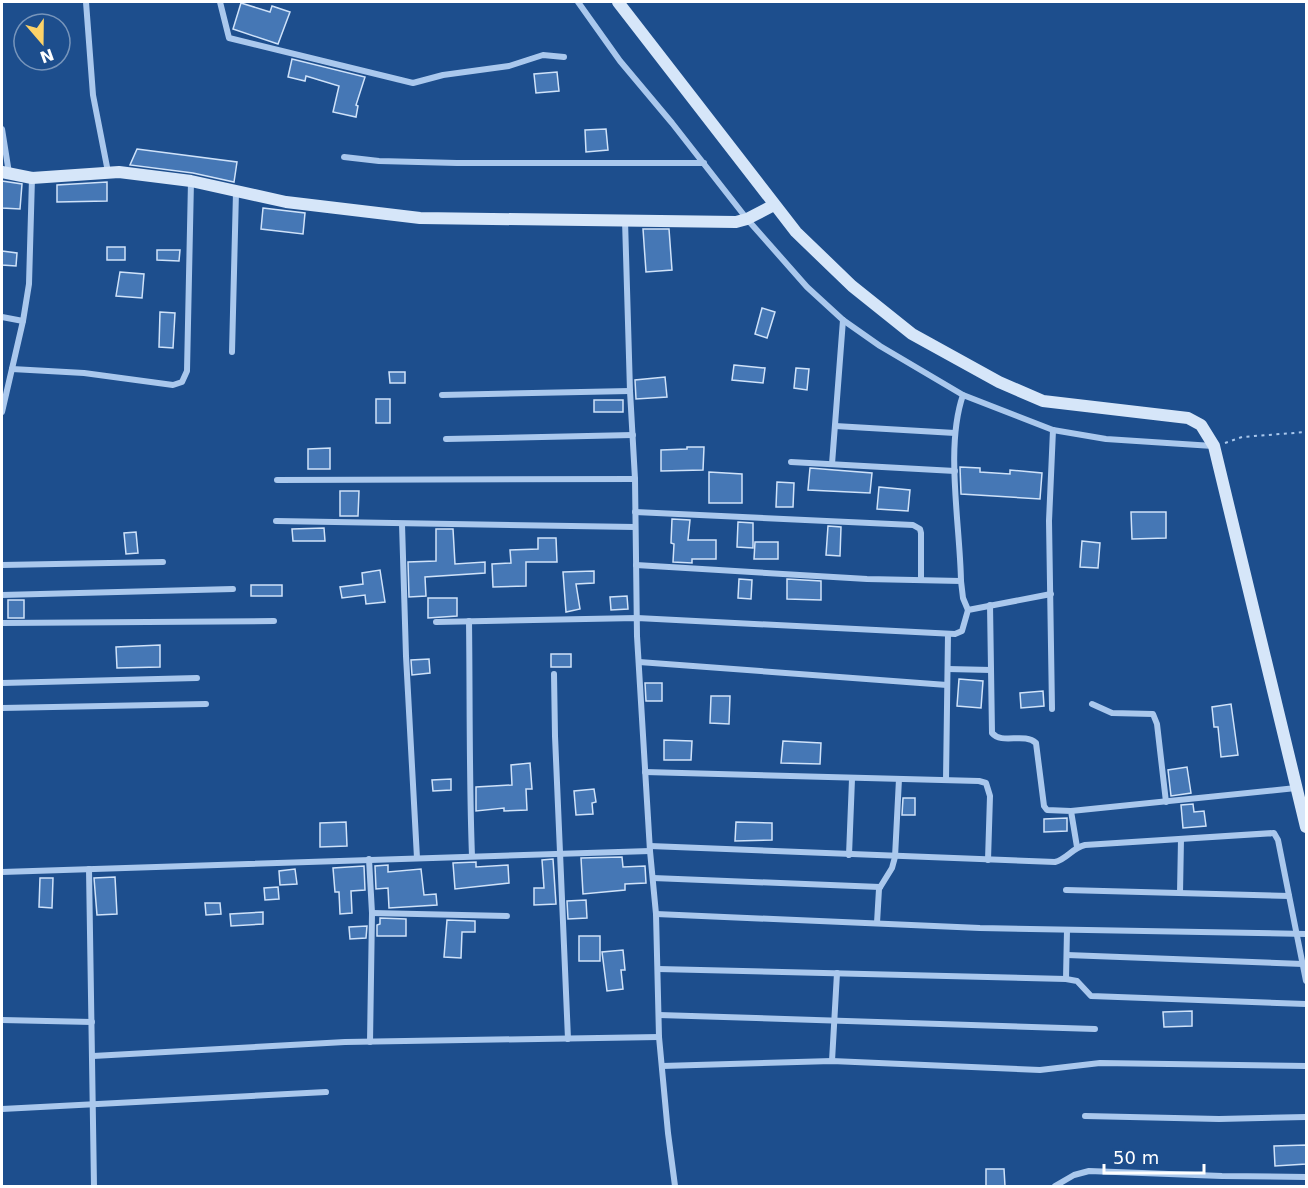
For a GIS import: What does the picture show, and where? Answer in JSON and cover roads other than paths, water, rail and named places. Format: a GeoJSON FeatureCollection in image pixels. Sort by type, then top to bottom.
{"type":"FeatureCollection","features":[{"type":"Feature","properties":{"kind":"street"},"geometry":{"type":"LineString","coordinates":[[86,2],[93,95],[108,172]]}},
{"type":"Feature","properties":{"kind":"street"},"geometry":{"type":"LineString","coordinates":[[220,2],[230,38],[413,83],[443,75],[509,66],[543,55],[564,57]]}},
{"type":"Feature","properties":{"kind":"street"},"geometry":{"type":"LineString","coordinates":[[578,2],[620,61],[747,219],[807,287],[843,320],[880,346],[963,395],[1053,430],[1106,439],[1214,446]]}},
{"type":"Feature","properties":{"kind":"street"},"geometry":{"type":"LineString","coordinates":[[618,2],[796,232],[852,286],[912,334],[999,382],[1043,402],[1188,418],[1201,425],[1214,446],[1306,827]]}},
{"type":"Feature","properties":{"kind":"street"},"geometry":{"type":"LineString","coordinates":[[2,129],[5,173],[32,178],[119,172],[192,181],[286,202],[420,218],[720,222],[747,219],[774,205]]}},
{"type":"Feature","properties":{"kind":"street"},"geometry":{"type":"LineString","coordinates":[[344,157],[380,161],[457,163],[704,163]]}},
{"type":"Feature","properties":{"kind":"street"},"geometry":{"type":"LineString","coordinates":[[2,412],[29,284],[32,178]]}},
{"type":"Feature","properties":{"kind":"street"},"geometry":{"type":"LineString","coordinates":[[12,369],[84,373],[173,385],[183,382],[187,371],[192,181]]}},
{"type":"Feature","properties":{"kind":"street"},"geometry":{"type":"LineString","coordinates":[[232,352],[236,192]]}},
{"type":"Feature","properties":{"kind":"street"},"geometry":{"type":"LineString","coordinates":[[625,219],[639,662],[656,914],[659,1037],[675,1186]]}},
{"type":"Feature","properties":{"kind":"street"},"geometry":{"type":"LineString","coordinates":[[2,317],[23,321]]}},
{"type":"Feature","properties":{"kind":"street"},"geometry":{"type":"LineString","coordinates":[[832,464],[843,320]]}},
{"type":"Feature","properties":{"kind":"street"},"geometry":{"type":"LineString","coordinates":[[442,395],[630,391]]}},
{"type":"Feature","properties":{"kind":"street"},"geometry":{"type":"LineString","coordinates":[[436,622],[637,618],[959,634],[968,610],[961,581],[955,471],[957,412],[963,395]]}},
{"type":"Feature","properties":{"kind":"street"},"geometry":{"type":"LineString","coordinates":[[835,426],[955,433]]}},
{"type":"Feature","properties":{"kind":"street"},"geometry":{"type":"LineString","coordinates":[[1052,709],[1050,500],[1053,430]]}},
{"type":"Feature","properties":{"kind":"street"},"geometry":{"type":"LineString","coordinates":[[446,440],[633,435]]}},
{"type":"Feature","properties":{"kind":"street"},"geometry":{"type":"LineString","coordinates":[[791,462],[955,471]]}},
{"type":"Feature","properties":{"kind":"street"},"geometry":{"type":"LineString","coordinates":[[277,480],[635,479]]}},
{"type":"Feature","properties":{"kind":"street"},"geometry":{"type":"LineString","coordinates":[[635,512],[914,525],[920,529],[921,533],[921,580]]}},
{"type":"Feature","properties":{"kind":"street"},"geometry":{"type":"LineString","coordinates":[[276,520],[635,527]]}},
{"type":"Feature","properties":{"kind":"street"},"geometry":{"type":"LineString","coordinates":[[402,524],[417,858]]}},
{"type":"Feature","properties":{"kind":"street"},"geometry":{"type":"LineString","coordinates":[[2,565],[163,562]]}},
{"type":"Feature","properties":{"kind":"street"},"geometry":{"type":"LineString","coordinates":[[636,565],[856,579],[961,581]]}},
{"type":"Feature","properties":{"kind":"street"},"geometry":{"type":"LineString","coordinates":[[2,595],[233,589]]}},
{"type":"Feature","properties":{"kind":"street"},"geometry":{"type":"LineString","coordinates":[[968,610],[1051,594]]}},
{"type":"Feature","properties":{"kind":"street"},"geometry":{"type":"LineString","coordinates":[[990,605],[992,734],[998,738],[1033,740],[1037,747],[1044,806],[1047,810],[1071,812],[1297,788]]}},
{"type":"Feature","properties":{"kind":"street"},"geometry":{"type":"LineString","coordinates":[[2,623],[274,621]]}},
{"type":"Feature","properties":{"kind":"street"},"geometry":{"type":"LineString","coordinates":[[469,621],[471,856]]}},
{"type":"Feature","properties":{"kind":"street"},"geometry":{"type":"LineString","coordinates":[[946,780],[948,634]]}},
{"type":"Feature","properties":{"kind":"street"},"geometry":{"type":"LineString","coordinates":[[639,662],[947,685]]}},
{"type":"Feature","properties":{"kind":"street"},"geometry":{"type":"LineString","coordinates":[[948,669],[991,670]]}},
{"type":"Feature","properties":{"kind":"street"},"geometry":{"type":"LineString","coordinates":[[554,674],[568,1039]]}},
{"type":"Feature","properties":{"kind":"street"},"geometry":{"type":"LineString","coordinates":[[2,683],[197,678]]}},
{"type":"Feature","properties":{"kind":"street"},"geometry":{"type":"LineString","coordinates":[[2,708],[206,704]]}},
{"type":"Feature","properties":{"kind":"street"},"geometry":{"type":"LineString","coordinates":[[1092,705],[1112,712],[1153,714],[1166,802]]}},
{"type":"Feature","properties":{"kind":"street"},"geometry":{"type":"LineString","coordinates":[[645,772],[979,781],[986,783],[989,788],[988,860]]}},
{"type":"Feature","properties":{"kind":"street"},"geometry":{"type":"LineString","coordinates":[[849,855],[852,778]]}},
{"type":"Feature","properties":{"kind":"street"},"geometry":{"type":"LineString","coordinates":[[877,923],[880,886],[892,868],[895,857],[899,779]]}},
{"type":"Feature","properties":{"kind":"street"},"geometry":{"type":"LineString","coordinates":[[1071,812],[1077,847]]}},
{"type":"Feature","properties":{"kind":"street"},"geometry":{"type":"LineString","coordinates":[[2,872],[650,849],[1054,862],[1061,860],[1077,847],[1274,833],[1278,840],[1306,981]]}},
{"type":"Feature","properties":{"kind":"street"},"geometry":{"type":"LineString","coordinates":[[1180,893],[1181,838]]}},
{"type":"Feature","properties":{"kind":"street"},"geometry":{"type":"LineString","coordinates":[[369,859],[372,913],[370,1042]]}},
{"type":"Feature","properties":{"kind":"street"},"geometry":{"type":"LineString","coordinates":[[89,869],[94,1186]]}},
{"type":"Feature","properties":{"kind":"street"},"geometry":{"type":"LineString","coordinates":[[653,878],[880,886]]}},
{"type":"Feature","properties":{"kind":"street"},"geometry":{"type":"LineString","coordinates":[[1066,890],[1289,896]]}},
{"type":"Feature","properties":{"kind":"street"},"geometry":{"type":"LineString","coordinates":[[372,913],[507,916]]}},
{"type":"Feature","properties":{"kind":"street"},"geometry":{"type":"LineString","coordinates":[[656,914],[1067,930],[1306,934]]}},
{"type":"Feature","properties":{"kind":"street"},"geometry":{"type":"LineString","coordinates":[[1066,979],[1067,930]]}},
{"type":"Feature","properties":{"kind":"street"},"geometry":{"type":"LineString","coordinates":[[1066,955],[1303,964]]}},
{"type":"Feature","properties":{"kind":"street"},"geometry":{"type":"LineString","coordinates":[[658,969],[1066,979],[1077,981],[1087,993],[1097,997],[1306,1004]]}},
{"type":"Feature","properties":{"kind":"street"},"geometry":{"type":"LineString","coordinates":[[832,1061],[837,973]]}},
{"type":"Feature","properties":{"kind":"street"},"geometry":{"type":"LineString","coordinates":[[659,1015],[1095,1029]]}},
{"type":"Feature","properties":{"kind":"street"},"geometry":{"type":"LineString","coordinates":[[2,1020],[92,1022]]}},
{"type":"Feature","properties":{"kind":"street"},"geometry":{"type":"LineString","coordinates":[[93,1056],[370,1042],[659,1037]]}},
{"type":"Feature","properties":{"kind":"street"},"geometry":{"type":"LineString","coordinates":[[662,1066],[832,1061],[1040,1070],[1100,1063],[1306,1066]]}},
{"type":"Feature","properties":{"kind":"street"},"geometry":{"type":"LineString","coordinates":[[2,1109],[326,1092]]}},
{"type":"Feature","properties":{"kind":"street"},"geometry":{"type":"LineString","coordinates":[[1085,1116],[1220,1119],[1306,1117]]}},
{"type":"Feature","properties":{"kind":"street"},"geometry":{"type":"LineString","coordinates":[[1056,1186],[1074,1175],[1089,1171],[1306,1177]]}}]}
